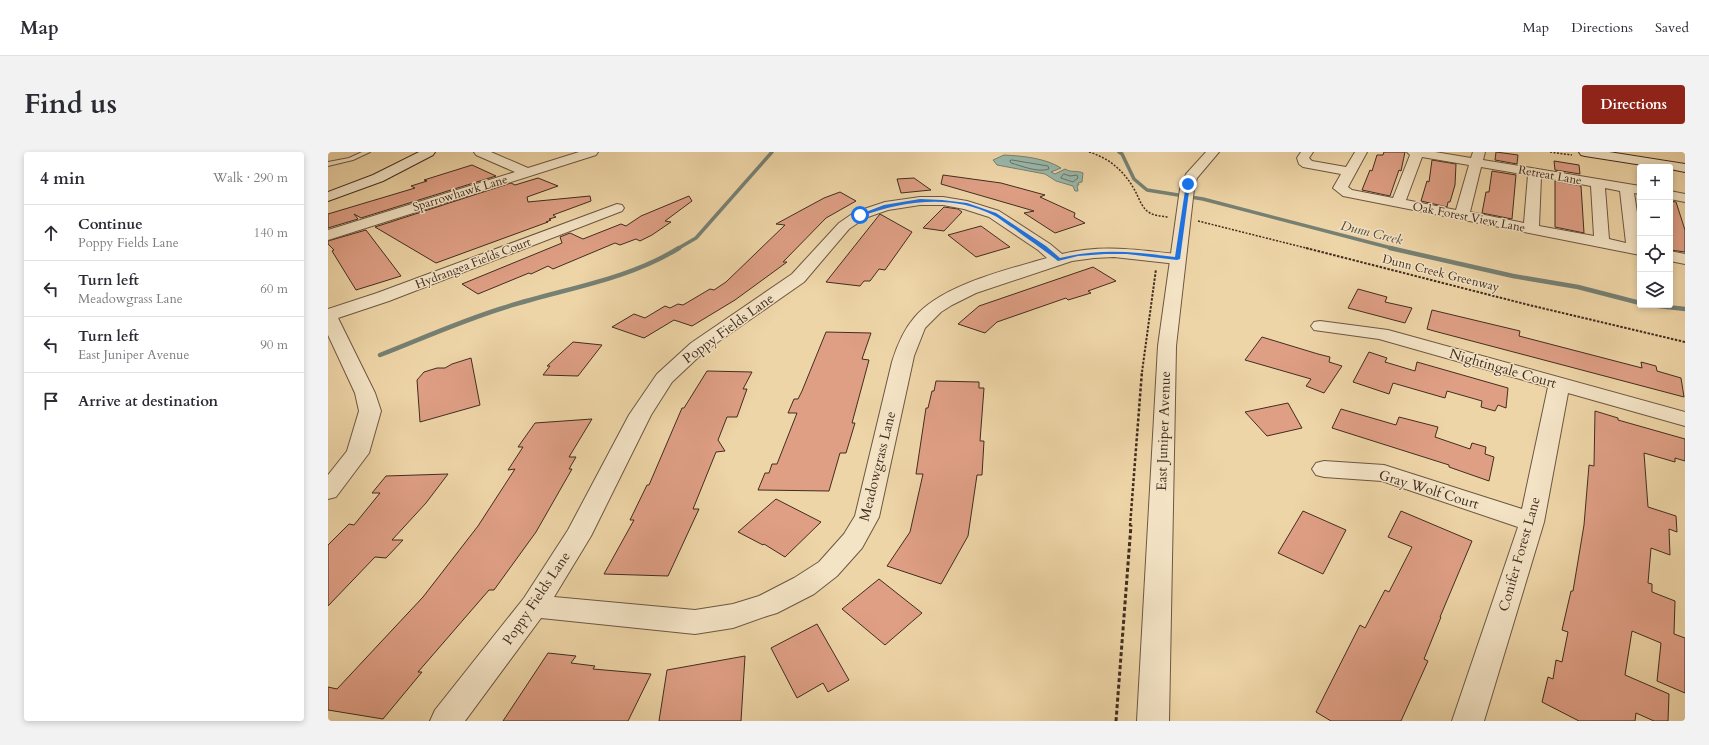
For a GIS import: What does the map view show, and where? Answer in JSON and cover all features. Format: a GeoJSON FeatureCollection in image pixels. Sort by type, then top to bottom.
{"type":"FeatureCollection","features":[{"type":"Feature","properties":{"kind":"street"},"geometry":{"type":"LineString","coordinates":[[328,198],[378,178],[429,152]]}},
{"type":"Feature","properties":{"kind":"street"},"geometry":{"type":"LineString","coordinates":[[480,152],[527,172]]}},
{"type":"Feature","properties":{"kind":"street","name":"Sparrowhawk Lane"},"geometry":{"type":"LineString","coordinates":[[328,235],[592,152]]}},
{"type":"Feature","properties":{"kind":"street","name":"East Juniper Avenue"},"geometry":{"type":"LineString","coordinates":[[1153,721],[1167,346],[1167,261],[1183,216],[1188,184],[1191,177],[1213,152]]}},
{"type":"Feature","properties":{"kind":"street"},"geometry":{"type":"LineString","coordinates":[[1307,152],[1303,158],[1308,164],[1349,172]]}},
{"type":"Feature","properties":{"kind":"street","name":"Oak Forest View Lane"},"geometry":{"type":"LineString","coordinates":[[1360,152],[1340,188],[1348,193],[1637,250]]}},
{"type":"Feature","properties":{"kind":"street"},"geometry":{"type":"LineString","coordinates":[[1398,203],[1415,152]]}},
{"type":"Feature","properties":{"kind":"street","name":"Retreat Lane"},"geometry":{"type":"LineString","coordinates":[[1415,152],[1478,158],[1535,173],[1633,189]]}},
{"type":"Feature","properties":{"kind":"street"},"geometry":{"type":"LineString","coordinates":[[1585,152],[1685,168]]}},
{"type":"Feature","properties":{"kind":"street"},"geometry":{"type":"LineString","coordinates":[[1462,216],[1478,158]]}},
{"type":"Feature","properties":{"kind":"street"},"geometry":{"type":"LineString","coordinates":[[1531,229],[1535,173]]}},
{"type":"Feature","properties":{"kind":"street"},"geometry":{"type":"LineString","coordinates":[[1598,183],[1602,243]]}},
{"type":"Feature","properties":{"kind":"street"},"geometry":{"type":"LineString","coordinates":[[1633,189],[1637,250]]}},
{"type":"Feature","properties":{"kind":"street"},"geometry":{"type":"LineString","coordinates":[[1673,196],[1685,198]]}},
{"type":"Feature","properties":{"kind":"street","name":"Poppy Fields Lane"},"geometry":{"type":"LineString","coordinates":[[446,721],[534,606],[578,536],[640,415],[664,378],[698,347],[798,278],[844,226],[860,215],[885,206],[920,201],[942,201],[967,205],[994,214],[1044,247],[1059,260]]}},
{"type":"Feature","properties":{"kind":"street","name":"Hydrangea Fields Court"},"geometry":{"type":"LineString","coordinates":[[328,315],[383,297],[617,208]]}},
{"type":"Feature","properties":{"kind":"street","name":"Meadowgrass Lane"},"geometry":{"type":"LineString","coordinates":[[534,606],[695,622],[733,616],[767,605],[804,586],[828,569],[853,541],[867,517],[902,362],[910,338],[925,317],[946,301],[967,290],[1078,255],[1105,252],[1127,253],[1167,261]]}},
{"type":"Feature","properties":{"kind":"street"},"geometry":{"type":"LineString","coordinates":[[1673,257],[1685,259]]}},
{"type":"Feature","properties":{"kind":"street"},"geometry":{"type":"LineString","coordinates":[[328,315],[365,393],[370,411],[358,453],[328,491]]}},
{"type":"Feature","properties":{"kind":"street","name":"Nightingale Court"},"geometry":{"type":"LineString","coordinates":[[1320,326],[1381,334],[1685,419]]}},
{"type":"Feature","properties":{"kind":"street","name":"Conifer Forest Lane"},"geometry":{"type":"LineString","coordinates":[[1468,721],[1532,522],[1559,384]]}},
{"type":"Feature","properties":{"kind":"street","name":"Gray Wolf Court"},"geometry":{"type":"LineString","coordinates":[[1324,469],[1384,473],[1532,522]]}},
{"type":"Feature","properties":{"kind":"lane"},"geometry":{"type":"LineString","coordinates":[[328,164],[367,152]]}},
{"type":"Feature","properties":{"kind":"path","name":"Dunn Creek Greenway"},"geometry":{"type":"LineString","coordinates":[[1089,152],[1110,161],[1120,170],[1134,189],[1142,207],[1151,214],[1183,216],[1529,305],[1685,342]]}},
{"type":"Feature","properties":{"kind":"path"},"geometry":{"type":"LineString","coordinates":[[1116,721],[1142,372],[1167,261]]}},
{"type":"Feature","properties":{"kind":"water"},"geometry":{"type":"Polygon","coordinates":[[[1004,155],[1026,157],[1048,162],[1061,168],[1051,172],[1055,174],[1065,169],[1081,172],[1083,173],[1082,182],[1078,183],[1078,191],[1075,191],[1073,186],[1056,181],[1045,174],[997,165],[993,160],[1004,155]]]}},
{"type":"Feature","properties":{"kind":"building"},"geometry":{"type":"Polygon","coordinates":[[[1384,152],[1405,152],[1401,171],[1399,170],[1390,196],[1362,190],[1370,170],[1372,171],[1377,155],[1383,155],[1384,152]]]}},
{"type":"Feature","properties":{"kind":"building"},"geometry":{"type":"Polygon","coordinates":[[[1496,152],[1518,155],[1517,164],[1495,160],[1496,152]]]}},
{"type":"Feature","properties":{"kind":"building"},"geometry":{"type":"Polygon","coordinates":[[[1432,160],[1456,164],[1455,185],[1447,207],[1421,201],[1427,181],[1429,182],[1432,160]]]}},
{"type":"Feature","properties":{"kind":"building"},"geometry":{"type":"Polygon","coordinates":[[[1554,161],[1579,165],[1580,174],[1555,170],[1554,161]]]}},
{"type":"Feature","properties":{"kind":"building"},"geometry":{"type":"Polygon","coordinates":[[[472,165],[496,176],[361,218],[354,214],[358,219],[328,228],[328,214],[415,188],[411,186],[427,181],[424,180],[472,165]]]}},
{"type":"Feature","properties":{"kind":"building"},"geometry":{"type":"Polygon","coordinates":[[[1492,171],[1516,175],[1512,219],[1482,213],[1486,192],[1489,192],[1492,171]]]}},
{"type":"Feature","properties":{"kind":"building"},"geometry":{"type":"Polygon","coordinates":[[[943,175],[1001,183],[1045,195],[1040,197],[1075,213],[1074,217],[1085,223],[1055,233],[1024,213],[1034,211],[941,184],[943,175]]]}},
{"type":"Feature","properties":{"kind":"building"},"geometry":{"type":"Polygon","coordinates":[[[538,178],[558,186],[527,197],[528,202],[590,196],[591,201],[553,215],[556,217],[549,219],[551,220],[546,222],[548,222],[436,263],[375,227],[511,183],[515,185],[538,178]]]}},
{"type":"Feature","properties":{"kind":"building"},"geometry":{"type":"Polygon","coordinates":[[[914,178],[931,190],[901,193],[897,179],[914,178]]]}},
{"type":"Feature","properties":{"kind":"building"},"geometry":{"type":"Polygon","coordinates":[[[1555,181],[1581,186],[1584,233],[1555,227],[1555,181]]]}},
{"type":"Feature","properties":{"kind":"building"},"geometry":{"type":"Polygon","coordinates":[[[840,192],[856,201],[826,218],[783,262],[787,262],[735,300],[692,326],[674,320],[644,338],[612,327],[634,314],[645,318],[665,306],[670,308],[678,304],[683,305],[710,289],[714,290],[726,282],[785,225],[776,224],[824,198],[840,192]]]}},
{"type":"Feature","properties":{"kind":"building"},"geometry":{"type":"Polygon","coordinates":[[[689,196],[692,201],[665,221],[671,222],[640,241],[636,239],[620,245],[615,243],[553,269],[548,266],[478,294],[462,284],[562,243],[560,237],[570,233],[583,239],[621,224],[626,226],[641,216],[689,196]]]}},
{"type":"Feature","properties":{"kind":"building"},"geometry":{"type":"Polygon","coordinates":[[[1673,202],[1676,202],[1685,230],[1685,252],[1673,250],[1673,202]]]}},
{"type":"Feature","properties":{"kind":"building"},"geometry":{"type":"Polygon","coordinates":[[[944,207],[958,209],[962,212],[944,231],[923,228],[944,207]]]}},
{"type":"Feature","properties":{"kind":"building"},"geometry":{"type":"Polygon","coordinates":[[[880,214],[912,232],[885,270],[879,269],[870,281],[864,281],[860,286],[826,282],[880,214]]]}},
{"type":"Feature","properties":{"kind":"building"},"geometry":{"type":"Polygon","coordinates":[[[981,226],[1010,247],[976,257],[948,235],[981,226]]]}},
{"type":"Feature","properties":{"kind":"building"},"geometry":{"type":"Polygon","coordinates":[[[366,230],[401,276],[356,290],[332,251],[334,250],[328,244],[328,241],[366,230]]]}},
{"type":"Feature","properties":{"kind":"building"},"geometry":{"type":"Polygon","coordinates":[[[1093,267],[1116,281],[1088,291],[1091,293],[1068,300],[1066,298],[997,322],[985,333],[958,324],[979,306],[1093,267]]]}},
{"type":"Feature","properties":{"kind":"building"},"geometry":{"type":"Polygon","coordinates":[[[1358,289],[1387,297],[1385,302],[1412,308],[1405,323],[1348,308],[1358,289]]]}},
{"type":"Feature","properties":{"kind":"building"},"geometry":{"type":"Polygon","coordinates":[[[1432,310],[1520,331],[1519,336],[1642,368],[1641,362],[1656,366],[1657,371],[1681,378],[1684,397],[1427,329],[1432,310]]]}},
{"type":"Feature","properties":{"kind":"building"},"geometry":{"type":"Polygon","coordinates":[[[826,332],[871,333],[862,359],[869,360],[852,423],[855,423],[846,453],[840,453],[829,491],[758,490],[765,473],[769,473],[772,464],[777,464],[797,413],[788,413],[794,399],[798,399],[802,391],[826,332]]]}},
{"type":"Feature","properties":{"kind":"building"},"geometry":{"type":"Polygon","coordinates":[[[1262,337],[1330,357],[1329,362],[1342,366],[1324,393],[1306,386],[1311,379],[1245,360],[1262,337]]]}},
{"type":"Feature","properties":{"kind":"building"},"geometry":{"type":"Polygon","coordinates":[[[573,342],[602,345],[578,376],[543,375],[550,366],[547,366],[573,342]]]}},
{"type":"Feature","properties":{"kind":"building"},"geometry":{"type":"Polygon","coordinates":[[[1369,352],[1387,358],[1385,362],[1415,371],[1417,362],[1508,388],[1506,408],[1498,405],[1495,411],[1481,407],[1482,401],[1447,391],[1445,398],[1393,383],[1389,394],[1353,382],[1369,352]]]}},
{"type":"Feature","properties":{"kind":"building"},"geometry":{"type":"Polygon","coordinates":[[[471,358],[480,405],[420,422],[417,380],[424,372],[437,368],[445,368],[452,364],[471,358]]]}},
{"type":"Feature","properties":{"kind":"building"},"geometry":{"type":"Polygon","coordinates":[[[707,371],[752,372],[743,389],[747,389],[737,417],[727,417],[718,440],[725,451],[716,452],[693,509],[699,509],[668,576],[604,574],[634,520],[630,520],[647,485],[649,485],[682,408],[684,408],[707,371]]]}},
{"type":"Feature","properties":{"kind":"building"},"geometry":{"type":"Polygon","coordinates":[[[936,381],[979,382],[979,388],[984,388],[980,441],[984,441],[982,475],[977,475],[968,536],[941,584],[887,566],[910,532],[923,474],[916,474],[926,408],[928,408],[936,381]]]}},
{"type":"Feature","properties":{"kind":"building"},"geometry":{"type":"Polygon","coordinates":[[[1288,403],[1302,428],[1267,436],[1245,412],[1288,403]]]}},
{"type":"Feature","properties":{"kind":"building"},"geometry":{"type":"Polygon","coordinates":[[[1341,409],[1396,425],[1399,417],[1438,427],[1435,437],[1470,449],[1472,443],[1486,447],[1485,454],[1494,457],[1489,481],[1449,467],[1449,465],[1332,428],[1341,409]]]}},
{"type":"Feature","properties":{"kind":"building"},"geometry":{"type":"Polygon","coordinates":[[[1595,411],[1618,418],[1618,420],[1685,439],[1685,461],[1675,458],[1675,462],[1644,453],[1648,507],[1676,516],[1677,532],[1669,529],[1670,555],[1651,548],[1648,583],[1652,584],[1652,592],[1675,601],[1674,634],[1685,638],[1685,693],[1657,681],[1661,643],[1632,631],[1625,675],[1669,694],[1668,721],[1654,721],[1636,713],[1635,721],[1579,721],[1542,702],[1548,677],[1553,679],[1556,660],[1562,662],[1568,632],[1562,630],[1571,591],[1573,591],[1584,525],[1589,465],[1594,466],[1595,411]]]}},
{"type":"Feature","properties":{"kind":"building"},"geometry":{"type":"Polygon","coordinates":[[[592,419],[569,457],[576,457],[569,469],[572,469],[536,532],[494,590],[489,590],[418,672],[422,672],[383,719],[328,710],[328,687],[337,689],[423,597],[478,526],[515,469],[508,470],[523,447],[518,447],[535,423],[592,419]]]}},
{"type":"Feature","properties":{"kind":"building"},"geometry":{"type":"Polygon","coordinates":[[[448,474],[426,503],[392,540],[403,540],[386,558],[375,557],[328,606],[328,545],[349,524],[354,525],[380,493],[372,493],[386,476],[448,474]]]}},
{"type":"Feature","properties":{"kind":"building"},"geometry":{"type":"Polygon","coordinates":[[[776,499],[821,522],[785,557],[764,544],[763,545],[738,532],[776,499]]]}},
{"type":"Feature","properties":{"kind":"building"},"geometry":{"type":"Polygon","coordinates":[[[1303,511],[1346,530],[1323,574],[1278,553],[1303,511]]]}},
{"type":"Feature","properties":{"kind":"building"},"geometry":{"type":"Polygon","coordinates":[[[1401,511],[1472,541],[1424,659],[1428,661],[1401,721],[1331,721],[1316,712],[1360,625],[1365,628],[1385,590],[1389,592],[1412,547],[1388,537],[1401,511]]]}},
{"type":"Feature","properties":{"kind":"building"},"geometry":{"type":"Polygon","coordinates":[[[879,579],[922,613],[885,645],[842,609],[879,579]]]}},
{"type":"Feature","properties":{"kind":"building"},"geometry":{"type":"Polygon","coordinates":[[[817,624],[849,680],[828,692],[823,683],[797,698],[771,648],[817,624]]]}},
{"type":"Feature","properties":{"kind":"building"},"geometry":{"type":"Polygon","coordinates":[[[548,653],[576,656],[571,663],[595,666],[593,669],[651,674],[628,721],[503,721],[548,653]]]}},
{"type":"Feature","properties":{"kind":"building"},"geometry":{"type":"Polygon","coordinates":[[[745,656],[741,721],[659,721],[667,670],[745,656]]]}},
{"type":"Feature","properties":{"kind":"waterway"},"geometry":{"type":"LineString","coordinates":[[677,249],[696,238],[772,152]]}},
{"type":"Feature","properties":{"kind":"waterway","name":"Dunn Creek"},"geometry":{"type":"LineString","coordinates":[[1119,152],[1122,154],[1134,179],[1147,190],[1203,199],[1395,249]]}},
{"type":"Feature","properties":{"kind":"waterway"},"geometry":{"type":"LineString","coordinates":[[380,355],[487,313],[637,269],[679,248]]}},
{"type":"Feature","properties":{"kind":"waterway","name":"Dunn Creek"},"geometry":{"type":"LineString","coordinates":[[1390,248],[1513,276],[1578,287],[1637,302]]}},
{"type":"Feature","properties":{"kind":"waterway","name":"Dunn Creek"},"geometry":{"type":"LineString","coordinates":[[1673,308],[1685,309]]}},
{"type":"Feature","properties":{"kind":"route"},"geometry":{"type":"LineString","coordinates":[[860,215],[885,206],[920,201],[942,201],[967,205],[994,214],[1044,247],[1059,260],[1078,255],[1105,252],[1177,259],[1188,184]]}}]}
